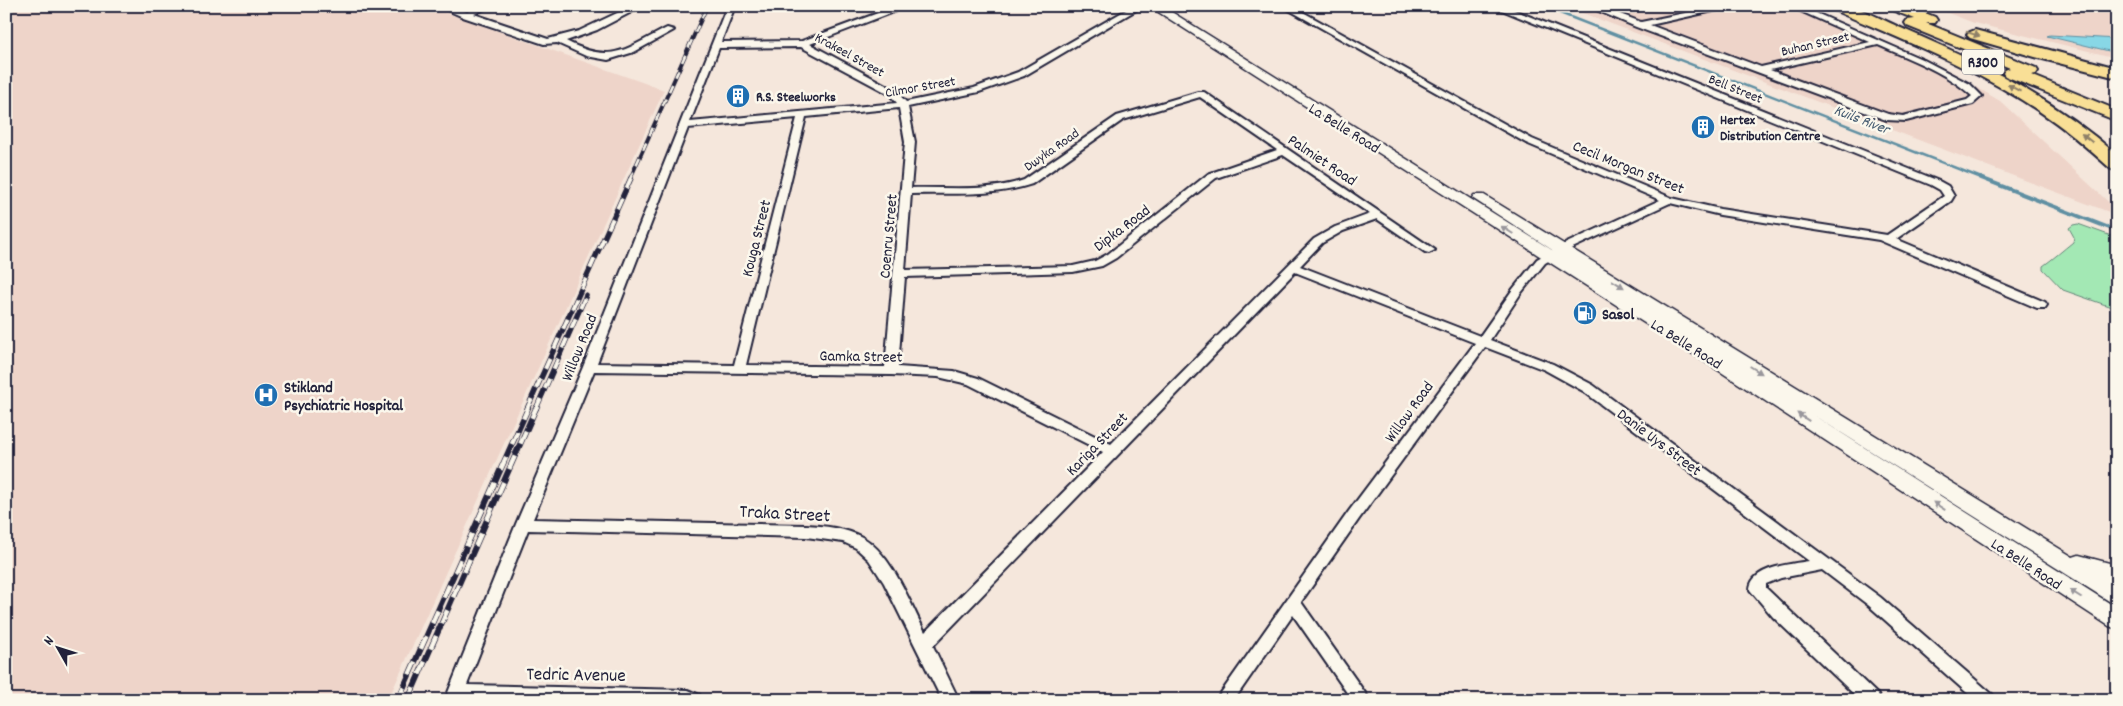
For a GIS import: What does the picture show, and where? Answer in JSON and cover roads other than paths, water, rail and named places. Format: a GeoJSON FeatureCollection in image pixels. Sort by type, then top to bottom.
{"type":"FeatureCollection","features":[{"type":"Feature","properties":{"kind":"highway"},"geometry":{"type":"LineString","coordinates":[[1836,6],[1952,57],[2013,88],[2071,125],[2117,165]]}},
{"type":"Feature","properties":{"kind":"highway","name":"R300"},"geometry":{"type":"LineString","coordinates":[[1850,6],[2117,116]]}},
{"type":"Feature","properties":{"kind":"highway","name":"R300"},"geometry":{"type":"LineString","coordinates":[[1872,6],[2117,107]]}},
{"type":"Feature","properties":{"kind":"highway"},"geometry":{"type":"LineString","coordinates":[[1894,6],[2003,43],[2117,73]]}},
{"type":"Feature","properties":{"kind":"main road","name":"La Belle Road"},"geometry":{"type":"LineString","coordinates":[[1154,6],[1555,252],[1882,448],[2117,595]]}},
{"type":"Feature","properties":{"kind":"main road","name":"La Belle Road"},"geometry":{"type":"LineString","coordinates":[[1171,6],[1555,252],[2117,620]]}},
{"type":"Feature","properties":{"kind":"main road"},"geometry":{"type":"LineString","coordinates":[[1882,448],[1938,477],[2072,559],[2098,570],[2117,574]]}},
{"type":"Feature","properties":{"kind":"street"},"geometry":{"type":"LineString","coordinates":[[442,6],[541,41],[559,41],[640,6]]}},
{"type":"Feature","properties":{"kind":"street"},"geometry":{"type":"LineString","coordinates":[[466,15],[487,6]]}},
{"type":"Feature","properties":{"kind":"street","name":"Willow Road"},"geometry":{"type":"LineString","coordinates":[[455,696],[523,524],[590,367],[731,6]]}},
{"type":"Feature","properties":{"kind":"street"},"geometry":{"type":"LineString","coordinates":[[803,44],[905,6]]}},
{"type":"Feature","properties":{"kind":"street","name":"Cilmor Street"},"geometry":{"type":"LineString","coordinates":[[685,125],[903,105],[976,90],[1010,79],[1139,6]]}},
{"type":"Feature","properties":{"kind":"street","name":"Cecil Morgan Street"},"geometry":{"type":"LineString","coordinates":[[1286,6],[1530,141],[1669,200],[1720,212],[1868,234],[1889,239],[2041,305]]}},
{"type":"Feature","properties":{"kind":"street","name":"Bell Street"},"geometry":{"type":"LineString","coordinates":[[1496,6],[1935,183],[1947,191],[1949,196],[1947,199],[1889,239]]}},
{"type":"Feature","properties":{"kind":"street"},"geometry":{"type":"LineString","coordinates":[[1590,6],[1875,114],[1895,119],[1903,119],[1941,110],[1976,99],[1975,93],[1952,77],[1793,6]]}},
{"type":"Feature","properties":{"kind":"street"},"geometry":{"type":"LineString","coordinates":[[1686,6],[1700,13]]}},
{"type":"Feature","properties":{"kind":"street"},"geometry":{"type":"LineString","coordinates":[[1639,25],[1732,6]]}},
{"type":"Feature","properties":{"kind":"street"},"geometry":{"type":"LineString","coordinates":[[559,41],[574,48],[607,57],[625,52],[670,30]]}},
{"type":"Feature","properties":{"kind":"street","name":"Buhan Street"},"geometry":{"type":"LineString","coordinates":[[1759,70],[1876,43]]}},
{"type":"Feature","properties":{"kind":"street","name":"Krakeel Street"},"geometry":{"type":"LineString","coordinates":[[717,45],[803,44],[892,92],[903,105]]}},
{"type":"Feature","properties":{"kind":"street","name":"Palmiet Road"},"geometry":{"type":"LineString","coordinates":[[1201,94],[1429,250]]}},
{"type":"Feature","properties":{"kind":"street","name":"Dwyka Road"},"geometry":{"type":"LineString","coordinates":[[907,191],[1002,188],[1020,185],[1028,182],[1120,118],[1201,94]]}},
{"type":"Feature","properties":{"kind":"street","name":"Coenru Street"},"geometry":{"type":"LineString","coordinates":[[891,371],[910,142],[903,105]]}},
{"type":"Feature","properties":{"kind":"street","name":"Kouga Street"},"geometry":{"type":"LineString","coordinates":[[739,369],[802,115]]}},
{"type":"Feature","properties":{"kind":"street","name":"Dipka Road"},"geometry":{"type":"LineString","coordinates":[[899,274],[1092,266],[1112,256],[1212,176],[1285,151]]}},
{"type":"Feature","properties":{"kind":"street","name":"Willow Road"},"geometry":{"type":"LineString","coordinates":[[1224,700],[1431,408],[1484,341],[1517,290],[1541,261],[1555,252],[1669,200]]}},
{"type":"Feature","properties":{"kind":"street","name":"Kariga Street"},"geometry":{"type":"LineString","coordinates":[[924,644],[1325,235],[1378,215]]}},
{"type":"Feature","properties":{"kind":"street"},"geometry":{"type":"LineString","coordinates":[[1293,267],[1484,341]]}},
{"type":"Feature","properties":{"kind":"street","name":"Danie Uys Street"},"geometry":{"type":"LineString","coordinates":[[1484,341],[1549,367],[1588,388],[1874,601],[1987,700]]}},
{"type":"Feature","properties":{"kind":"street","name":"Gamka Street"},"geometry":{"type":"LineString","coordinates":[[590,367],[938,373],[973,380],[1113,451]]}},
{"type":"Feature","properties":{"kind":"street","name":"Traka Street"},"geometry":{"type":"LineString","coordinates":[[523,524],[813,531],[848,537],[865,546],[879,561],[924,644],[951,700]]}},
{"type":"Feature","properties":{"kind":"street"},"geometry":{"type":"LineString","coordinates":[[1823,564],[1779,572],[1761,580],[1758,584],[1758,590],[1872,700]]}},
{"type":"Feature","properties":{"kind":"street"},"geometry":{"type":"LineString","coordinates":[[1293,603],[1362,700]]}},
{"type":"Feature","properties":{"kind":"street","name":"Tedric Avenue"},"geometry":{"type":"LineString","coordinates":[[455,696],[688,697],[694,700]]}},
{"type":"Feature","properties":{"kind":"water"},"geometry":{"type":"Polygon","coordinates":[[[2047,36],[2117,39],[2117,53],[2047,36]]]}},
{"type":"Feature","properties":{"kind":"waterway","name":"Kuils River"},"geometry":{"type":"LineString","coordinates":[[1542,6],[1984,179]]}},
{"type":"Feature","properties":{"kind":"waterway","name":"Kuils River"},"geometry":{"type":"LineString","coordinates":[[1981,178],[2117,231]]}},
{"type":"Feature","properties":{"kind":"railway"},"geometry":{"type":"LineString","coordinates":[[630,179],[707,6]]}},
{"type":"Feature","properties":{"kind":"railway"},"geometry":{"type":"LineString","coordinates":[[527,409],[631,178]]}},
{"type":"Feature","properties":{"kind":"railway"},"geometry":{"type":"LineString","coordinates":[[536,409],[586,295]]}},
{"type":"Feature","properties":{"kind":"railway"},"geometry":{"type":"LineString","coordinates":[[398,700],[528,408]]}},
{"type":"Feature","properties":{"kind":"railway"},"geometry":{"type":"LineString","coordinates":[[408,700],[536,408]]}},
{"type":"Feature","properties":{"kind":"place","name":"R.S. Steelworks"},"geometry":{"type":"Point","coordinates":[738,96]}},
{"type":"Feature","properties":{"kind":"place","name":"Hertex Distribution Centre"},"geometry":{"type":"Point","coordinates":[1703,127]}},
{"type":"Feature","properties":{"kind":"place","name":"Sasol"},"geometry":{"type":"Point","coordinates":[1585,313]}},
{"type":"Feature","properties":{"kind":"place","name":"Stikland Psychiatric Hospital"},"geometry":{"type":"Point","coordinates":[266,395]}}]}
